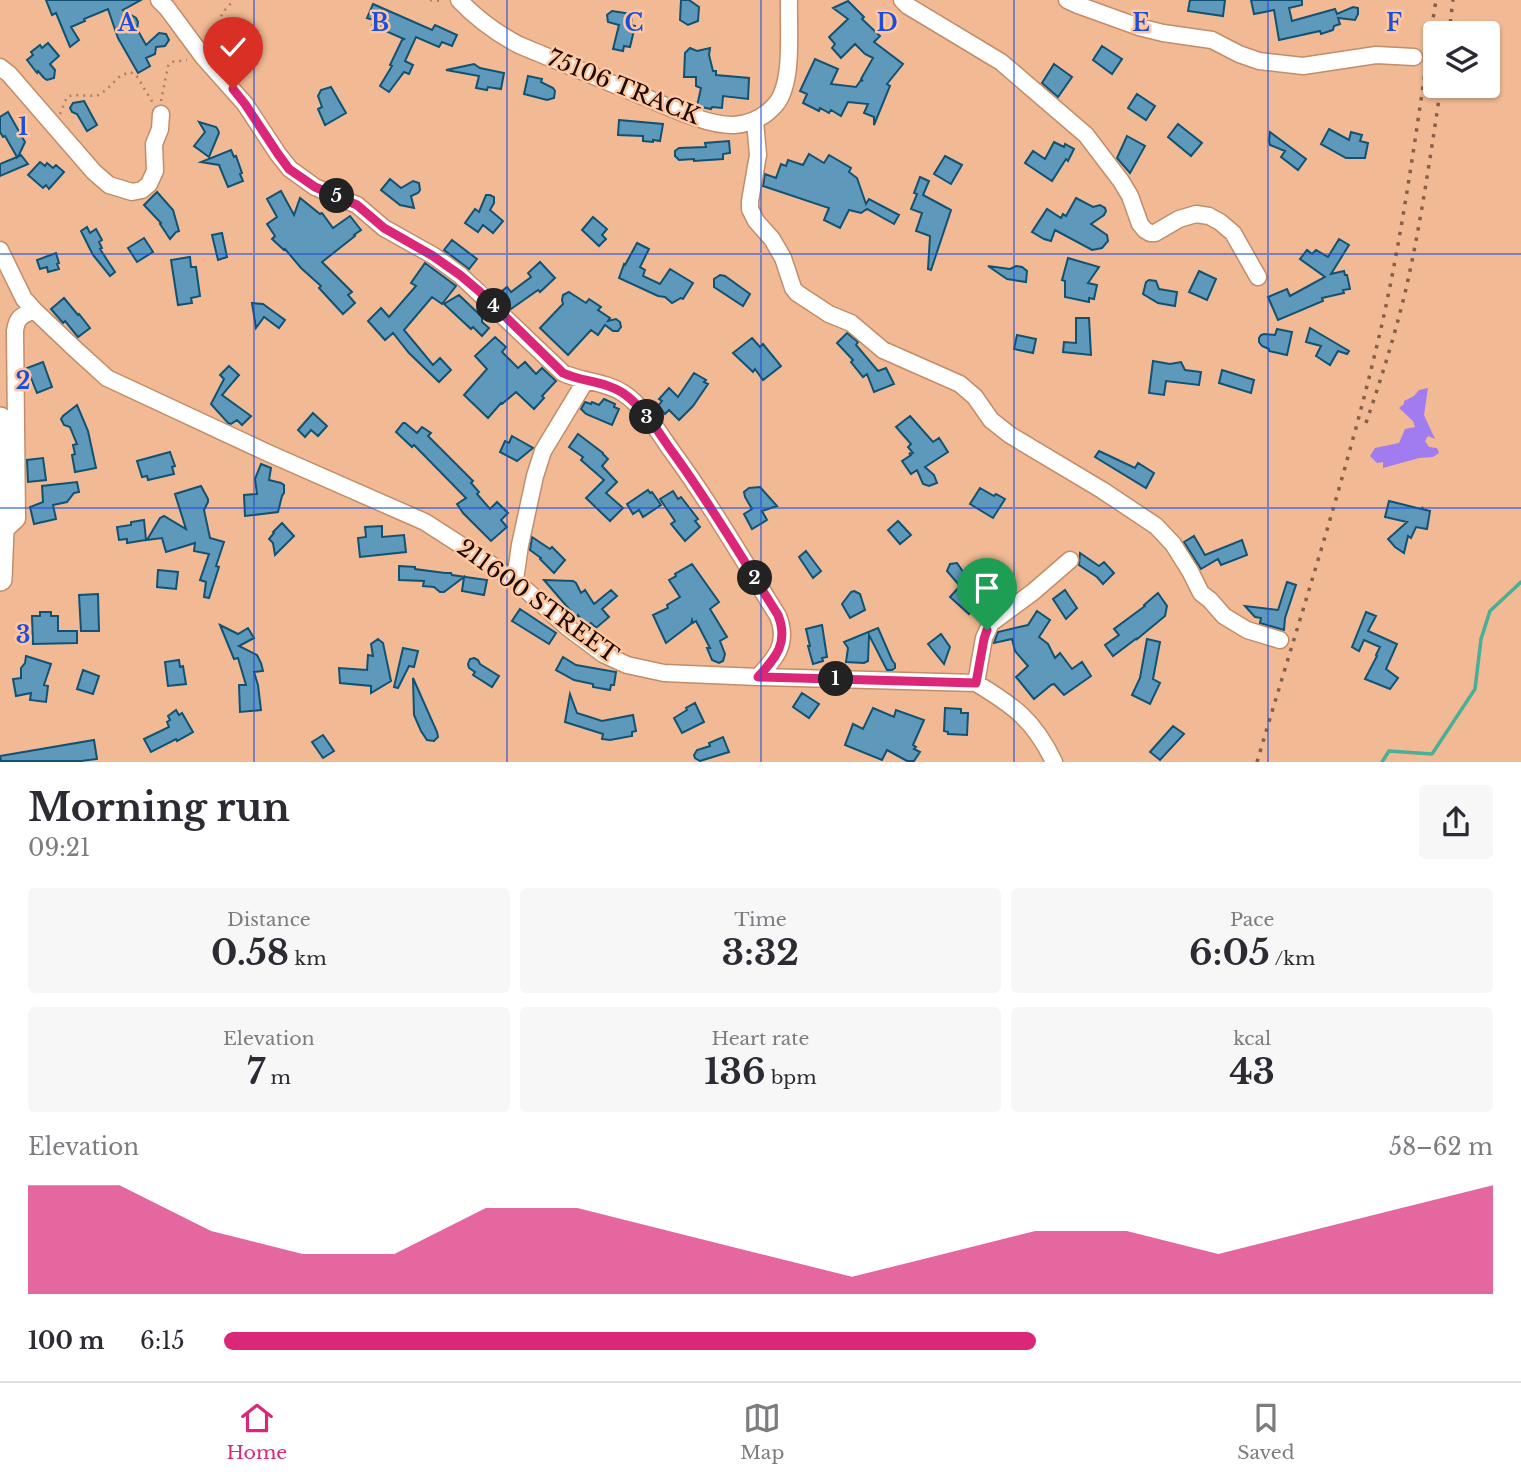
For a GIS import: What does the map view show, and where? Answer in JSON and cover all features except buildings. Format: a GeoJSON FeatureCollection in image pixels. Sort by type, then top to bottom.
{"type":"FeatureCollection","features":[{"type":"Feature","properties":{"kind":"street"},"geometry":{"type":"LineString","coordinates":[[159,0],[204,58],[245,104],[289,169],[315,187],[357,205],[384,228],[433,256],[479,291],[563,373],[614,387],[634,401],[694,482],[778,615],[782,624],[783,641],[774,658],[758,677]]}},
{"type":"Feature","properties":{"kind":"street","name":"75106 TRACK"},"geometry":{"type":"LineString","coordinates":[[459,0],[477,18],[519,45],[661,104],[719,124],[734,125],[754,121]]}},
{"type":"Feature","properties":{"kind":"street"},"geometry":{"type":"LineString","coordinates":[[789,0],[788,78],[777,103],[754,121],[758,155],[750,209],[783,258],[797,293],[829,314],[850,323],[883,350],[960,384],[975,397],[991,420],[1010,435],[1156,526],[1173,544],[1201,593],[1224,616],[1247,630],[1280,640]]}},
{"type":"Feature","properties":{"kind":"street"},"geometry":{"type":"LineString","coordinates":[[902,0],[1001,62],[1086,135],[1121,181],[1145,230],[1155,233],[1179,219],[1196,214],[1209,216],[1233,233],[1258,277]]}},
{"type":"Feature","properties":{"kind":"street"},"geometry":{"type":"LineString","coordinates":[[1067,0],[1139,27],[1212,40],[1259,61],[1303,66],[1376,55],[1413,57]]}},
{"type":"Feature","properties":{"kind":"street"},"geometry":{"type":"LineString","coordinates":[[0,67],[94,172],[109,185],[132,192],[142,190],[149,184],[155,171],[154,144],[160,129],[161,114]]}},
{"type":"Feature","properties":{"kind":"street","name":"211600 STREET"},"geometry":{"type":"LineString","coordinates":[[0,250],[24,299],[107,378],[425,522],[515,580],[567,627],[603,654],[627,666],[664,673],[976,683]]}},
{"type":"Feature","properties":{"kind":"street"},"geometry":{"type":"LineString","coordinates":[[2,533],[17,519],[15,331],[21,316],[34,310]]}},
{"type":"Feature","properties":{"kind":"street"},"geometry":{"type":"LineString","coordinates":[[515,580],[523,531],[543,451],[586,380]]}},
{"type":"Feature","properties":{"kind":"street"},"geometry":{"type":"LineString","coordinates":[[0,419],[4,481],[0,579]]}},
{"type":"Feature","properties":{"kind":"street"},"geometry":{"type":"LineString","coordinates":[[1054,761],[1036,730],[1021,712],[976,683],[984,639],[991,623],[1070,560]]}},
{"type":"Feature","properties":{"kind":"path"},"geometry":{"type":"LineString","coordinates":[[50,121],[60,116],[67,97],[97,96],[120,76],[131,72],[136,75],[161,114]]}},
{"type":"Feature","properties":{"kind":"shaded area"},"geometry":{"type":"Polygon","coordinates":[[[1428,388],[1424,415],[1435,439],[1428,436],[1425,441],[1429,447],[1437,448],[1439,453],[1433,457],[1383,468],[1383,462],[1377,463],[1370,456],[1375,448],[1399,443],[1405,429],[1415,427],[1413,421],[1399,408],[1419,390],[1428,388]]]}},
{"type":"Feature","properties":{"kind":"waterway"},"geometry":{"type":"LineString","coordinates":[[1382,762],[1389,751],[1432,754],[1475,689],[1481,639],[1490,611],[1521,582]]}},
{"type":"Feature","properties":{"kind":"railway"},"geometry":{"type":"LineString","coordinates":[[1257,762],[1339,489],[1382,324],[1405,203],[1436,0]]}},
{"type":"Feature","properties":{"kind":"railway"},"geometry":{"type":"LineString","coordinates":[[1450,21],[1453,0]]}},
{"type":"Feature","properties":{"kind":"railway"},"geometry":{"type":"LineString","coordinates":[[1366,423],[1408,280],[1439,98]]}},
{"type":"Feature","properties":{"kind":"route"},"geometry":{"type":"LineString","coordinates":[[233,89],[289,169],[324,192],[357,205],[384,228],[460,275],[563,373],[614,387],[634,401],[694,482],[778,615],[782,624],[783,641],[758,677],[976,683],[987,630]]}}]}
